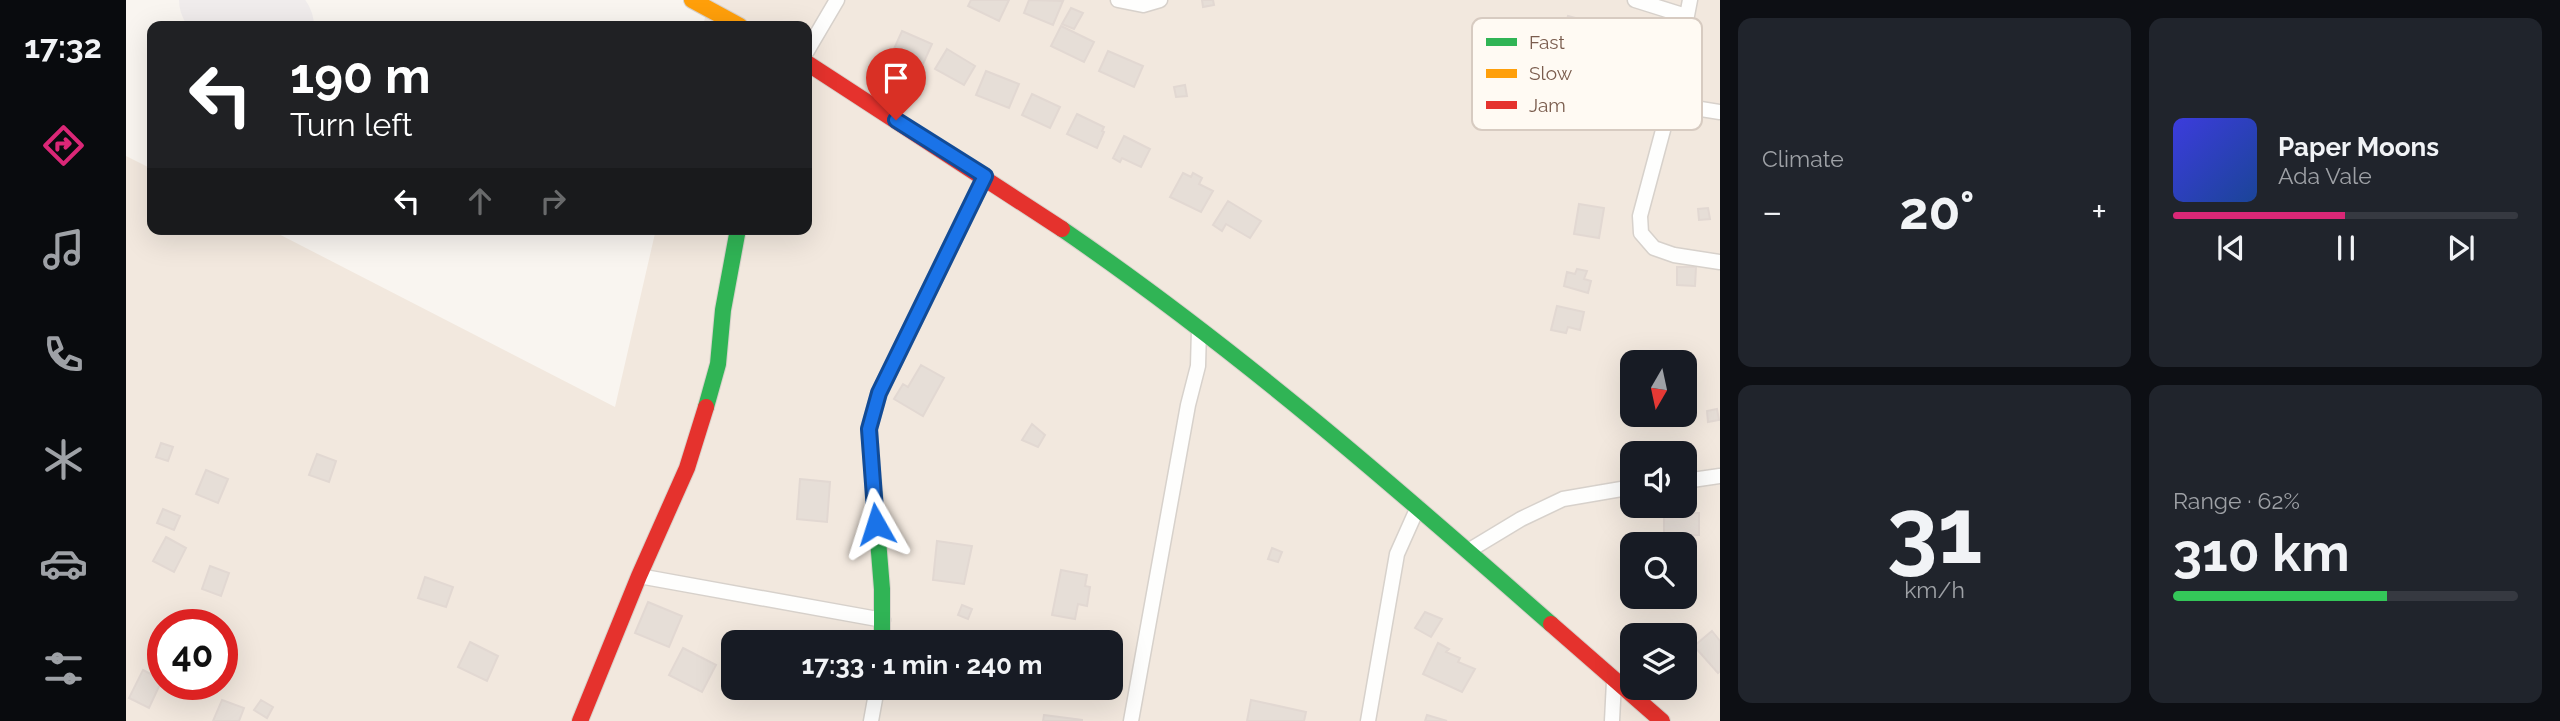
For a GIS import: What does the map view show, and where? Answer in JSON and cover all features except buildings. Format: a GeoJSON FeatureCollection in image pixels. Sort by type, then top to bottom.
{"type":"FeatureCollection","features":[{"type":"Feature","properties":{"kind":"main road"},"geometry":{"type":"LineString","coordinates":[[692,0],[731,21]]}},
{"type":"Feature","properties":{"kind":"main road"},"geometry":{"type":"LineString","coordinates":[[812,66],[985,176],[1134,279],[1294,402],[1662,721]]}},
{"type":"Feature","properties":{"kind":"main road"},"geometry":{"type":"LineString","coordinates":[[883,630],[869,429],[879,393],[890,369],[985,176]]}},
{"type":"Feature","properties":{"kind":"main road"},"geometry":{"type":"LineString","coordinates":[[580,721],[639,576],[687,468],[700,428],[718,364],[723,310],[737,235]]}},
{"type":"Feature","properties":{"kind":"street"},"geometry":{"type":"LineString","coordinates":[[812,42],[837,0]]}},
{"type":"Feature","properties":{"kind":"street"},"geometry":{"type":"LineString","coordinates":[[1118,0],[1143,5],[1160,0]]}},
{"type":"Feature","properties":{"kind":"street"},"geometry":{"type":"LineString","coordinates":[[1635,0],[1686,16],[1690,0]]}},
{"type":"Feature","properties":{"kind":"street"},"geometry":{"type":"LineString","coordinates":[[1702,109],[1720,112]]}},
{"type":"Feature","properties":{"kind":"street"},"geometry":{"type":"LineString","coordinates":[[1663,130],[1640,216],[1641,233],[1654,248],[1674,255],[1720,262]]}},
{"type":"Feature","properties":{"kind":"street"},"geometry":{"type":"LineString","coordinates":[[1131,721],[1188,405],[1198,366],[1199,329]]}},
{"type":"Feature","properties":{"kind":"street"},"geometry":{"type":"LineString","coordinates":[[1697,479],[1720,476]]}},
{"type":"Feature","properties":{"kind":"street"},"geometry":{"type":"LineString","coordinates":[[1468,551],[1521,519],[1563,499],[1620,490]]}},
{"type":"Feature","properties":{"kind":"street"},"geometry":{"type":"LineString","coordinates":[[1368,721],[1398,554],[1418,507]]}},
{"type":"Feature","properties":{"kind":"street"},"geometry":{"type":"LineString","coordinates":[[639,576],[883,620]]}},
{"type":"Feature","properties":{"kind":"street"},"geometry":{"type":"LineString","coordinates":[[1612,721],[1615,681]]}},
{"type":"Feature","properties":{"kind":"street"},"geometry":{"type":"LineString","coordinates":[[871,721],[875,700]]}},
{"type":"Feature","properties":{"kind":"shaded area"},"geometry":{"type":"Polygon","coordinates":[[[709,0],[1720,0],[1720,721],[126,721],[126,156],[147,166],[147,235],[281,235],[615,407],[655,235],[812,235],[812,21],[704,21],[709,0]]]}},
{"type":"Feature","properties":{"kind":"runway"},"geometry":{"type":"LineString","coordinates":[[222,0],[262,21]]}},
{"type":"Feature","properties":{"kind":"traffic: fast"},"geometry":{"type":"LineString","coordinates":[[882,630],[882,589],[869,429],[879,393],[985,176]]}},
{"type":"Feature","properties":{"kind":"traffic: fast"},"geometry":{"type":"LineString","coordinates":[[1062,229],[1190,321],[1313,419],[1551,624]]}},
{"type":"Feature","properties":{"kind":"traffic: fast"},"geometry":{"type":"LineString","coordinates":[[706,407],[718,364],[723,310],[737,235]]}},
{"type":"Feature","properties":{"kind":"traffic: slow"},"geometry":{"type":"LineString","coordinates":[[692,0],[731,21]]}},
{"type":"Feature","properties":{"kind":"traffic: jam"},"geometry":{"type":"LineString","coordinates":[[812,66],[1062,229]]}},
{"type":"Feature","properties":{"kind":"traffic: jam"},"geometry":{"type":"LineString","coordinates":[[580,721],[639,576],[687,468],[706,407]]}},
{"type":"Feature","properties":{"kind":"traffic: jam"},"geometry":{"type":"LineString","coordinates":[[1551,624],[1662,721]]}},
{"type":"Feature","properties":{"kind":"route"},"geometry":{"type":"LineString","coordinates":[[876,524],[869,429],[879,393],[985,176],[896,120]]}}]}
